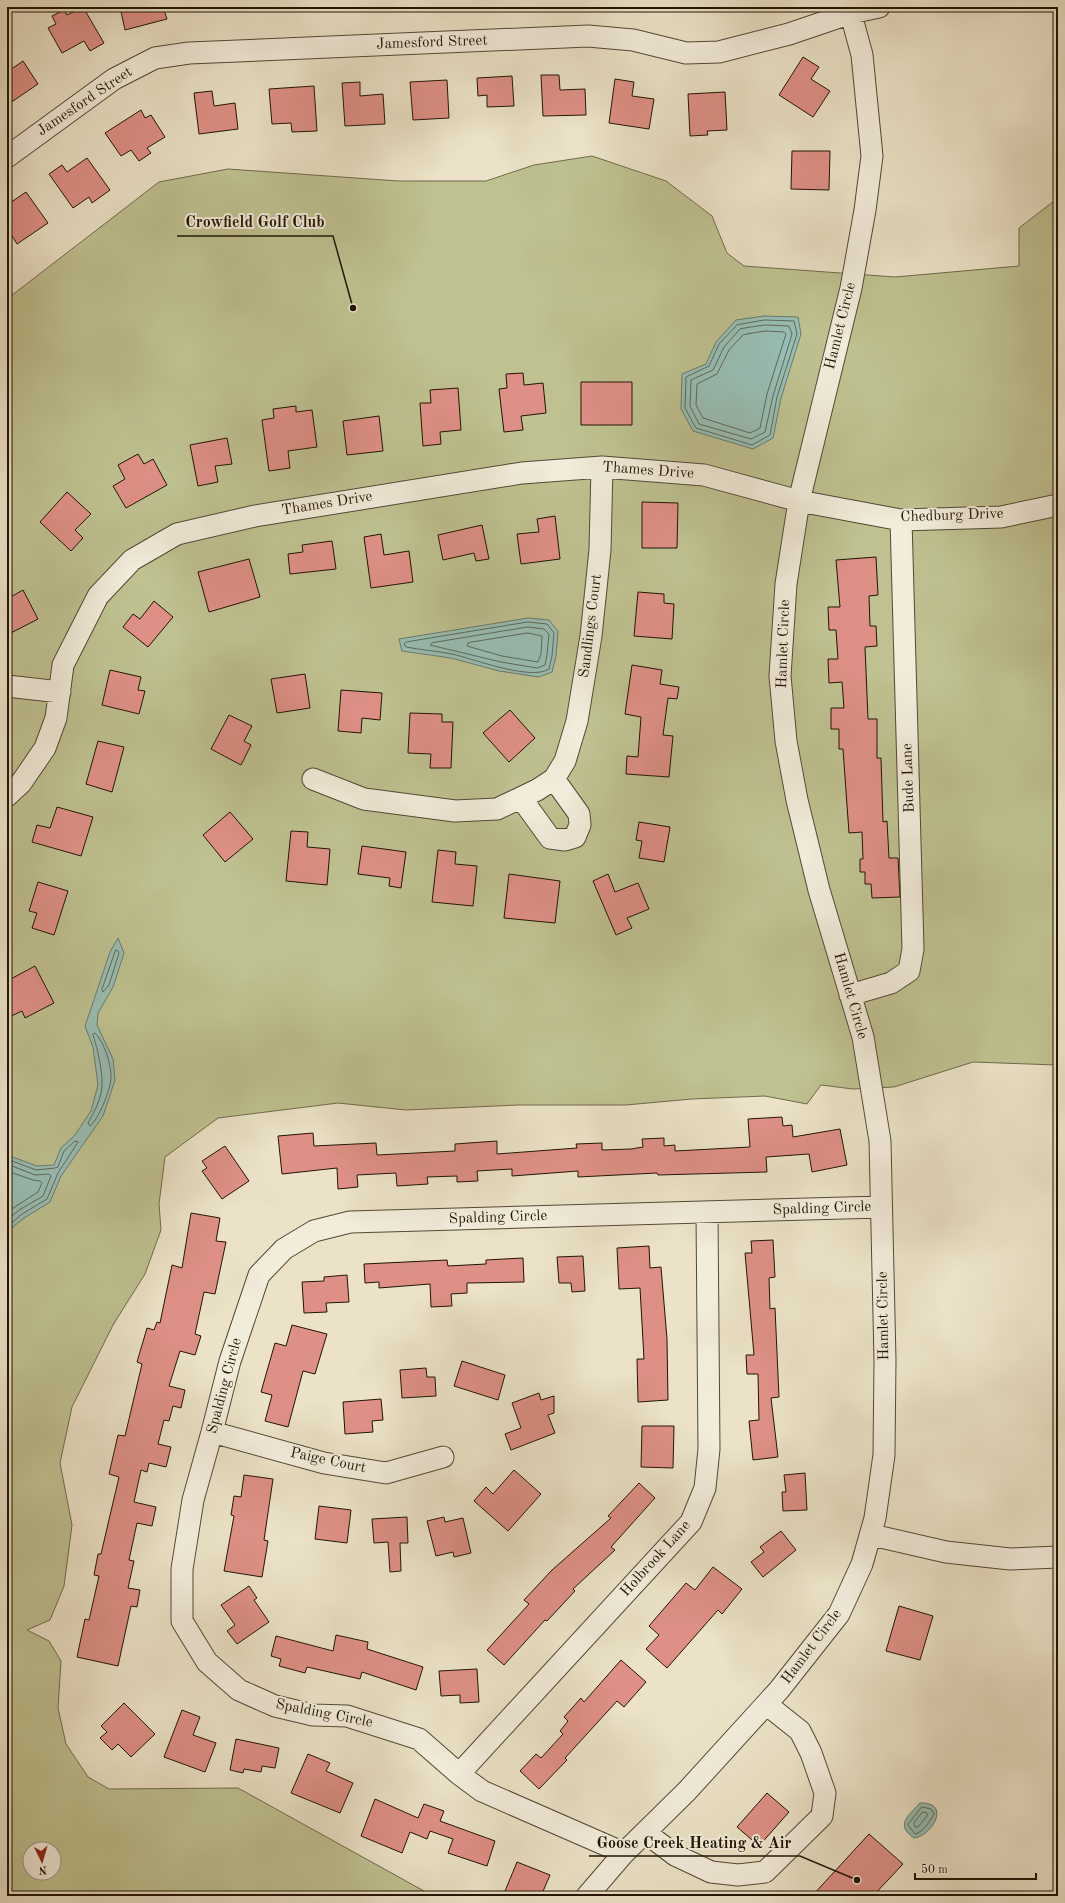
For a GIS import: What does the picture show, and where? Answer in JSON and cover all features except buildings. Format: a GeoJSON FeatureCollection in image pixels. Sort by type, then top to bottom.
{"type":"FeatureCollection","features":[{"type":"Feature","properties":{"kind":"street","name":"Jamesford Street"},"geometry":{"type":"LineString","coordinates":[[7,157],[114,79],[155,58],[197,52],[588,36],[633,40],[686,53],[719,52],[789,34],[850,10],[879,7]]}},
{"type":"Feature","properties":{"kind":"street","name":"Hamlet Circle"},"geometry":{"type":"LineString","coordinates":[[587,1896],[624,1853],[646,1833],[766,1704],[839,1614],[862,1564],[876,1518],[884,1455],[885,1360],[880,1141],[863,1038],[819,890],[797,800],[786,741],[780,676],[786,584],[799,501],[851,288],[865,210],[872,156],[862,55],[850,10]]}},
{"type":"Feature","properties":{"kind":"street","name":"Thames Drive"},"geometry":{"type":"LineString","coordinates":[[7,796],[21,783],[45,748],[56,718],[63,665],[98,596],[132,560],[177,534],[255,516],[514,474],[602,467],[704,475],[799,501]]}},
{"type":"Feature","properties":{"kind":"street","name":"Sandlings Court"},"geometry":{"type":"LineString","coordinates":[[313,779],[364,800],[455,811],[498,809],[554,779],[565,761],[578,721],[592,636],[600,550],[602,467]]}},
{"type":"Feature","properties":{"kind":"street","name":"Chedburg Drive"},"geometry":{"type":"LineString","coordinates":[[799,501],[901,520],[1001,517],[1058,505]]}},
{"type":"Feature","properties":{"kind":"street","name":"Bude Lane"},"geometry":{"type":"LineString","coordinates":[[850,995],[891,983],[910,971],[913,949],[901,520]]}},
{"type":"Feature","properties":{"kind":"street"},"geometry":{"type":"LineString","coordinates":[[7,686],[60,692]]}},
{"type":"Feature","properties":{"kind":"street"},"geometry":{"type":"LineString","coordinates":[[521,798],[550,838],[565,840],[575,837],[580,825],[579,814],[554,779]]}},
{"type":"Feature","properties":{"kind":"street","name":"Spalding Circle"},"geometry":{"type":"LineString","coordinates":[[624,1853],[482,1791],[459,1774],[419,1739],[346,1716],[313,1715],[276,1706],[239,1690],[207,1662],[182,1621],[182,1569],[193,1500],[230,1361],[259,1275],[284,1249],[314,1231],[350,1222],[881,1207]]}},
{"type":"Feature","properties":{"kind":"street","name":"Holbrook Lane"},"geometry":{"type":"LineString","coordinates":[[459,1774],[691,1522],[705,1488],[709,1449],[707,1212]]}},
{"type":"Feature","properties":{"kind":"street","name":"Paige Court"},"geometry":{"type":"LineString","coordinates":[[212,1432],[324,1463],[386,1473],[443,1457]]}},
{"type":"Feature","properties":{"kind":"street"},"geometry":{"type":"LineString","coordinates":[[872,1535],[946,1552],[1010,1559],[1058,1557]]}},
{"type":"Feature","properties":{"kind":"street"},"geometry":{"type":"LineString","coordinates":[[646,1833],[675,1855],[711,1872],[738,1875],[765,1872],[822,1816],[825,1793],[811,1753],[800,1731],[766,1704]]}},
{"type":"Feature","properties":{"kind":"green space"},"geometry":{"type":"Polygon","coordinates":[[[592,156],[666,181],[712,216],[727,253],[744,266],[895,277],[1019,266],[1019,228],[1058,198],[1058,1068],[1056,1065],[973,1062],[894,1087],[853,1089],[821,1085],[807,1104],[765,1096],[692,1099],[626,1105],[518,1105],[406,1110],[338,1103],[218,1118],[165,1157],[159,1204],[161,1230],[145,1274],[113,1325],[72,1407],[60,1463],[72,1525],[64,1586],[50,1620],[27,1630],[49,1641],[61,1661],[58,1708],[66,1744],[88,1777],[109,1789],[238,1788],[433,1896],[7,1896],[7,299],[159,182],[228,169],[398,181],[486,181],[534,165],[592,156]]]}},
{"type":"Feature","properties":{"kind":"water"},"geometry":{"type":"Polygon","coordinates":[[[764,316],[798,317],[801,334],[781,398],[773,438],[753,449],[693,431],[681,409],[682,374],[706,364],[716,342],[736,320],[764,316]]]}},
{"type":"Feature","properties":{"kind":"water"},"geometry":{"type":"Polygon","coordinates":[[[528,618],[549,620],[558,631],[556,656],[552,672],[539,677],[499,671],[451,658],[402,651],[399,639],[528,618]]]}},
{"type":"Feature","properties":{"kind":"water"},"geometry":{"type":"Polygon","coordinates":[[[118,938],[124,953],[113,987],[98,1013],[97,1025],[113,1059],[115,1080],[103,1116],[61,1176],[50,1202],[24,1218],[7,1232],[7,1155],[37,1166],[54,1165],[61,1148],[75,1135],[91,1111],[98,1085],[93,1047],[85,1026],[110,952],[118,938]]]}},
{"type":"Feature","properties":{"kind":"water"},"geometry":{"type":"Polygon","coordinates":[[[920,1803],[930,1804],[935,1808],[937,1813],[936,1819],[927,1832],[914,1838],[908,1833],[904,1825],[905,1820],[920,1803]]]}},
{"type":"Feature","properties":{"kind":"place","name":"Crowfield Golf Club"},"geometry":{"type":"Point","coordinates":[353,308]}},
{"type":"Feature","properties":{"kind":"place","name":"Goose Creek Heating & Air"},"geometry":{"type":"Point","coordinates":[857,1880]}}]}
